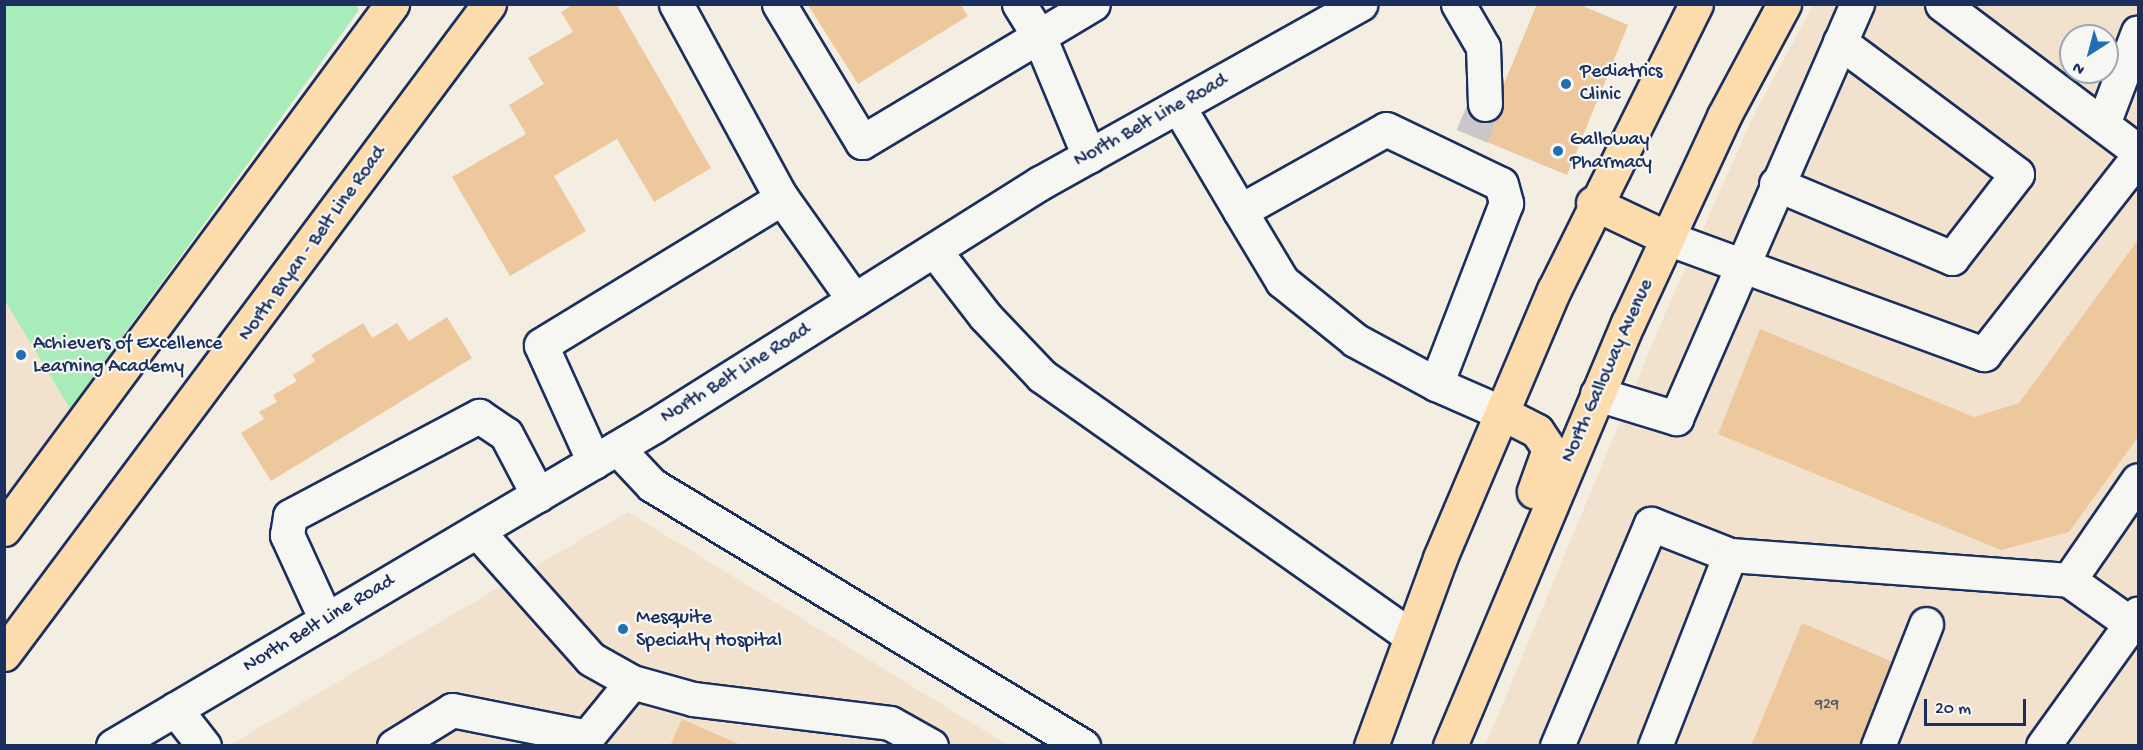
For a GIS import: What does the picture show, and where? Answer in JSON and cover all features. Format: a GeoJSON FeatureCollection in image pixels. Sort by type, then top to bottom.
{"type":"FeatureCollection","features":[{"type":"Feature","properties":{"kind":"main road"},"geometry":{"type":"LineString","coordinates":[[4,529],[392,4]]}},
{"type":"Feature","properties":{"kind":"main road","name":"North Bryan - Belt Line Road"},"geometry":{"type":"LineString","coordinates":[[4,654],[489,4]]}},
{"type":"Feature","properties":{"kind":"main road"},"geometry":{"type":"LineString","coordinates":[[1371,746],[1411,636],[1502,413],[1593,202],[1696,4]]}},
{"type":"Feature","properties":{"kind":"main road","name":"North Galloway Avenue"},"geometry":{"type":"LineString","coordinates":[[1450,746],[1597,394],[1667,238],[1785,4]]}},
{"type":"Feature","properties":{"kind":"main road"},"geometry":{"type":"LineString","coordinates":[[1593,202],[1667,238]]}},
{"type":"Feature","properties":{"kind":"main road"},"geometry":{"type":"LineString","coordinates":[[1502,413],[1537,431],[1548,449],[1515,531],[1514,590]]}},
{"type":"Feature","properties":{"kind":"street"},"geometry":{"type":"LineString","coordinates":[[676,4],[782,198],[854,300]]}},
{"type":"Feature","properties":{"kind":"street"},"geometry":{"type":"LineString","coordinates":[[779,4],[862,142],[1093,4]]}},
{"type":"Feature","properties":{"kind":"street"},"geometry":{"type":"LineString","coordinates":[[1019,4],[1039,36],[1089,156]]}},
{"type":"Feature","properties":{"kind":"street"},"geometry":{"type":"LineString","coordinates":[[1458,4],[1483,47],[1485,104]]}},
{"type":"Feature","properties":{"kind":"street"},"geometry":{"type":"LineString","coordinates":[[1597,394],[1676,418],[1739,265],[1857,4]]}},
{"type":"Feature","properties":{"kind":"street"},"geometry":{"type":"LineString","coordinates":[[1942,4],[2139,151]]}},
{"type":"Feature","properties":{"kind":"street","name":"North Belt Line Road"},"geometry":{"type":"LineString","coordinates":[[113,746],[605,455],[1089,156],[1356,5]]}},
{"type":"Feature","properties":{"kind":"street"},"geometry":{"type":"LineString","coordinates":[[2103,124],[2139,32]]}},
{"type":"Feature","properties":{"kind":"street"},"geometry":{"type":"LineString","coordinates":[[1776,184],[1952,258],[2017,174],[1840,42]]}},
{"type":"Feature","properties":{"kind":"street"},"geometry":{"type":"LineString","coordinates":[[1178,106],[1282,281],[1355,340],[1436,384],[1502,413]]}},
{"type":"Feature","properties":{"kind":"street"},"geometry":{"type":"LineString","coordinates":[[1240,211],[1386,129],[1466,149],[1501,184],[1506,203],[1436,384]]}},
{"type":"Feature","properties":{"kind":"street"},"geometry":{"type":"LineString","coordinates":[[1667,238],[1984,354],[2139,157]]}},
{"type":"Feature","properties":{"kind":"street"},"geometry":{"type":"LineString","coordinates":[[782,198],[541,345],[605,455],[1083,746]]}},
{"type":"Feature","properties":{"kind":"street"},"geometry":{"type":"LineString","coordinates":[[934,250],[985,316],[1042,375],[1411,636]]}},
{"type":"Feature","properties":{"kind":"street"},"geometry":{"type":"LineString","coordinates":[[326,620],[287,535],[290,516],[479,416],[506,434],[538,495]]}},
{"type":"Feature","properties":{"kind":"street"},"geometry":{"type":"LineString","coordinates":[[2069,580],[2139,480]]}},
{"type":"Feature","properties":{"kind":"street"},"geometry":{"type":"LineString","coordinates":[[1557,746],[1652,524],[1730,555],[2069,580],[2135,619],[2043,746]]}},
{"type":"Feature","properties":{"kind":"street"},"geometry":{"type":"LineString","coordinates":[[477,531],[591,659],[632,682],[693,699],[890,723],[930,746]]}},
{"type":"Feature","properties":{"kind":"street"},"geometry":{"type":"LineString","coordinates":[[1655,746],[1730,555]]}},
{"type":"Feature","properties":{"kind":"street"},"geometry":{"type":"LineString","coordinates":[[1878,746],[1926,624]]}},
{"type":"Feature","properties":{"kind":"street"},"geometry":{"type":"LineString","coordinates":[[394,746],[452,710],[587,737],[632,682]]}},
{"type":"Feature","properties":{"kind":"street"},"geometry":{"type":"LineString","coordinates":[[175,709],[204,746]]}},
{"type":"Feature","properties":{"kind":"shaded area"},"geometry":{"type":"Polygon","coordinates":[[[1813,5],[2138,5],[2138,739],[2134,745],[1485,746],[1664,316],[1753,117],[1813,5]]]}},
{"type":"Feature","properties":{"kind":"shaded area","name":"Achievers of Excellence Learning Academy"},"geometry":{"type":"Polygon","coordinates":[[[5,301],[70,409],[5,500],[5,301]]]}},
{"type":"Feature","properties":{"kind":"shaded area","name":"Mesquite Specialty Hospital"},"geometry":{"type":"Polygon","coordinates":[[[628,512],[1008,745],[228,746],[628,512]]]}},
{"type":"Feature","properties":{"kind":"green space"},"geometry":{"type":"Polygon","coordinates":[[[5,4],[355,4],[359,10],[70,409],[5,301],[5,4]]]}},
{"type":"Feature","properties":{"kind":"building"},"geometry":{"type":"Polygon","coordinates":[[[574,4],[616,4],[711,168],[654,202],[617,139],[554,176],[586,231],[510,276],[452,177],[526,134],[509,105],[544,84],[528,58],[573,32],[561,12],[574,4]]]}},
{"type":"Feature","properties":{"kind":"building"},"geometry":{"type":"Polygon","coordinates":[[[1537,4],[1578,4],[1628,25],[1567,175],[1458,130],[1471,99],[1494,108],[1537,4]]]}},
{"type":"Feature","properties":{"kind":"building"},"geometry":{"type":"Polygon","coordinates":[[[808,5],[961,5],[968,16],[858,84],[808,5]]]}},
{"type":"Feature","properties":{"kind":"building"},"geometry":{"type":"Polygon","coordinates":[[[2138,240],[2138,437],[2069,532],[2001,550],[1718,434],[1760,329],[1974,417],[2019,403],[2138,240]]]}},
{"type":"Feature","properties":{"kind":"building"},"geometry":{"type":"Polygon","coordinates":[[[447,317],[472,358],[271,481],[241,433],[264,419],[259,412],[277,402],[273,395],[297,381],[293,375],[315,361],[311,355],[363,323],[372,338],[397,323],[409,341],[447,317]]]}},
{"type":"Feature","properties":{"kind":"building"},"geometry":{"type":"Polygon","coordinates":[[[1802,623],[1902,666],[1869,746],[1751,746],[1802,623]]]}},
{"type":"Feature","properties":{"kind":"building"},"geometry":{"type":"Polygon","coordinates":[[[682,719],[743,746],[670,746],[682,719]]]}},
{"type":"Feature","properties":{"kind":"tunnel"},"geometry":{"type":"LineString","coordinates":[[1472,136],[1485,104]]}},
{"type":"Feature","properties":{"kind":"place","name":"Pediatrics Clinic"},"geometry":{"type":"Point","coordinates":[1566,84]}},
{"type":"Feature","properties":{"kind":"place","name":"Galloway Pharmacy"},"geometry":{"type":"Point","coordinates":[1558,151]}},
{"type":"Feature","properties":{"kind":"place","name":"Achievers of Excellence Learning Academy"},"geometry":{"type":"Point","coordinates":[21,355]}},
{"type":"Feature","properties":{"kind":"place","name":"Mesquite Specialty Hospital"},"geometry":{"type":"Point","coordinates":[623,629]}}]}
